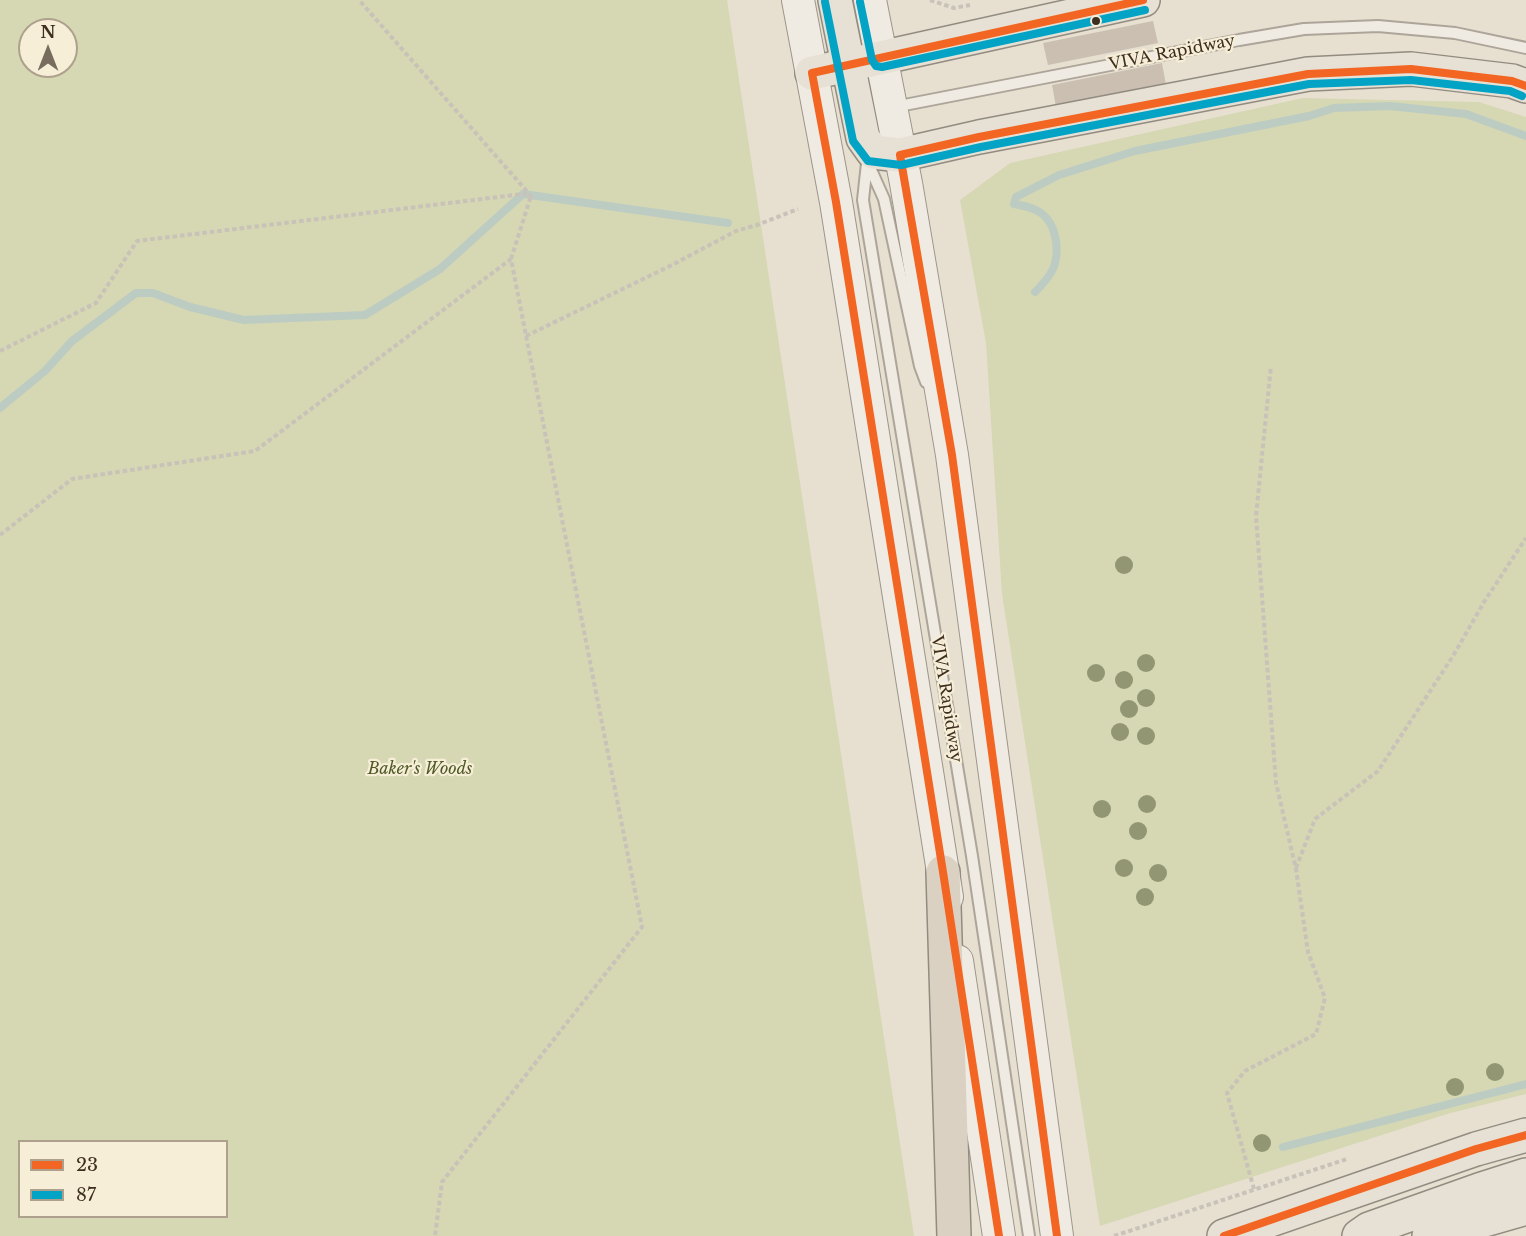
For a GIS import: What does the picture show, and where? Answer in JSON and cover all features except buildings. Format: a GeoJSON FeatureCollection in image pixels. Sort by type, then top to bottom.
{"type":"FeatureCollection","features":[{"type":"Feature","properties":{"kind":"highway"},"geometry":{"type":"LineString","coordinates":[[943,872],[954,1236]]}},
{"type":"Feature","properties":{"kind":"main road"},"geometry":{"type":"LineString","coordinates":[[798,0],[836,202],[999,1236]]}},
{"type":"Feature","properties":{"kind":"main road"},"geometry":{"type":"LineString","coordinates":[[835,0],[848,65],[874,126]]}},
{"type":"Feature","properties":{"kind":"main road"},"geometry":{"type":"LineString","coordinates":[[870,0],[882,57],[873,152],[900,155],[979,137],[1308,74],[1411,69],[1512,81],[1526,86]]}},
{"type":"Feature","properties":{"kind":"main road"},"geometry":{"type":"LineString","coordinates":[[812,73],[1143,0]]}},
{"type":"Feature","properties":{"kind":"main road"},"geometry":{"type":"LineString","coordinates":[[900,155],[952,455],[1057,1236]]}},
{"type":"Feature","properties":{"kind":"main road"},"geometry":{"type":"LineString","coordinates":[[1224,1236],[1476,1149],[1526,1135]]}},
{"type":"Feature","properties":{"kind":"main road"},"geometry":{"type":"LineString","coordinates":[[1359,1236],[1369,1229],[1526,1175]]}},
{"type":"Feature","properties":{"kind":"main road"},"geometry":{"type":"LineString","coordinates":[[1430,1236],[1526,1208]]}},
{"type":"Feature","properties":{"kind":"lane","name":"VIVA Rapidway"},"geometry":{"type":"LineString","coordinates":[[1029,1236],[972,856],[863,200],[874,126],[1239,40],[1304,29],[1378,26],[1455,33],[1526,48]]}},
{"type":"Feature","properties":{"kind":"lane"},"geometry":{"type":"LineString","coordinates":[[874,126],[884,200],[920,366],[952,455]]}},
{"type":"Feature","properties":{"kind":"path"},"geometry":{"type":"LineString","coordinates":[[359,0],[531,196]]}},
{"type":"Feature","properties":{"kind":"path"},"geometry":{"type":"LineString","coordinates":[[930,0],[954,8],[973,5]]}},
{"type":"Feature","properties":{"kind":"path"},"geometry":{"type":"LineString","coordinates":[[0,351],[96,303],[137,241],[511,195],[531,196]]}},
{"type":"Feature","properties":{"kind":"path"},"geometry":{"type":"LineString","coordinates":[[435,1236],[442,1182],[642,927],[511,259],[531,196]]}},
{"type":"Feature","properties":{"kind":"path"},"geometry":{"type":"LineString","coordinates":[[526,336],[736,231],[798,209]]}},
{"type":"Feature","properties":{"kind":"path"},"geometry":{"type":"LineString","coordinates":[[0,536],[72,479],[255,452],[511,259]]}},
{"type":"Feature","properties":{"kind":"path"},"geometry":{"type":"LineString","coordinates":[[1254,1189],[1227,1093],[1245,1071],[1316,1034],[1325,998],[1308,951],[1296,869],[1276,783],[1256,516],[1271,366]]}},
{"type":"Feature","properties":{"kind":"path"},"geometry":{"type":"LineString","coordinates":[[1296,869],[1315,819],[1378,771],[1526,538]]}},
{"type":"Feature","properties":{"kind":"green space","name":"Baker's Woods"},"geometry":{"type":"Polygon","coordinates":[[[0,0],[727,0],[914,1236],[0,1236],[0,0]]]}},
{"type":"Feature","properties":{"kind":"green space"},"geometry":{"type":"Polygon","coordinates":[[[1303,98],[1479,102],[1526,117],[1526,1094],[1447,1114],[1100,1226],[1002,594],[986,343],[960,200],[1010,163],[1303,98]]]}},
{"type":"Feature","properties":{"kind":"waterway"},"geometry":{"type":"LineString","coordinates":[[1035,292],[1053,269],[1056,239],[1051,224],[1041,213],[1032,208],[1014,204],[1016,197],[1059,175],[1135,151],[1309,116],[1334,108],[1390,106],[1466,114],[1526,136]]}},
{"type":"Feature","properties":{"kind":"waterway"},"geometry":{"type":"LineString","coordinates":[[0,408],[45,371],[72,341],[136,293],[153,293],[190,307],[244,320],[365,315],[440,269],[523,194],[728,223]]}},
{"type":"Feature","properties":{"kind":"waterway"},"geometry":{"type":"LineString","coordinates":[[1283,1147],[1526,1084]]}},
{"type":"Feature","properties":{"kind":"transit line","name":"23"},"geometry":{"type":"LineString","coordinates":[[999,1236],[836,202],[812,73],[1143,0]]}},
{"type":"Feature","properties":{"kind":"transit line","name":"87"},"geometry":{"type":"LineString","coordinates":[[825,2],[853,141],[868,161],[901,165],[981,147],[1309,84],[1411,80],[1510,91],[1522,96]]}},
{"type":"Feature","properties":{"kind":"transit line","name":"87"},"geometry":{"type":"LineString","coordinates":[[860,2],[872,60],[876,66],[882,67],[1145,10]]}},
{"type":"Feature","properties":{"kind":"transit line","name":"23"},"geometry":{"type":"LineString","coordinates":[[1057,1236],[952,455],[900,155],[979,137],[1308,74],[1411,69],[1512,81],[1526,86]]}},
{"type":"Feature","properties":{"kind":"transit line","name":"23"},"geometry":{"type":"LineString","coordinates":[[1224,1236],[1476,1149],[1526,1135]]}}]}
